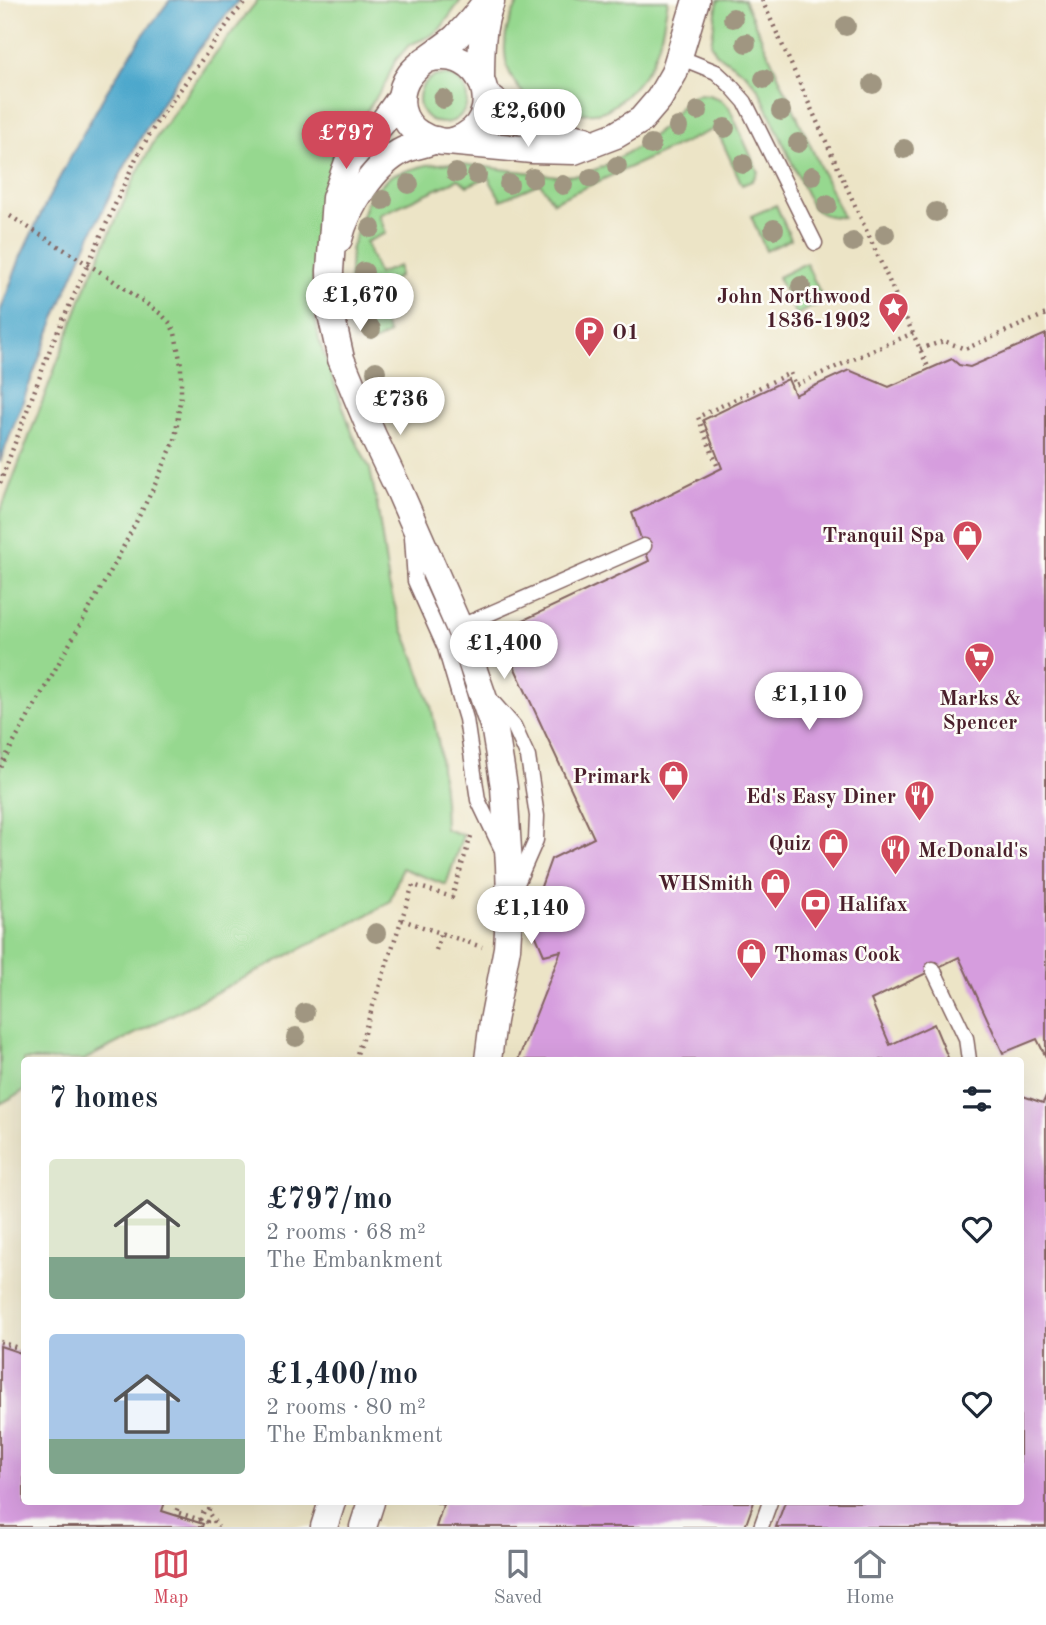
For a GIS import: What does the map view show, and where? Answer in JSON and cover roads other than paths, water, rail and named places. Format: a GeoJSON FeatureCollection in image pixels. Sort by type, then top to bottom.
{"type":"FeatureCollection","features":[{"type":"Feature","properties":{"kind":"street"},"geometry":{"type":"LineString","coordinates":[[490,0],[454,39],[413,69],[402,87],[402,112],[415,131],[427,139],[532,150],[574,151],[617,135],[641,120],[659,99],[680,57],[696,0]]}},
{"type":"Feature","properties":{"kind":"street"},"geometry":{"type":"LineString","coordinates":[[330,271],[342,228],[363,187],[380,166],[403,150],[455,140],[469,134],[481,121],[485,110],[481,46],[490,0]]}},
{"type":"Feature","properties":{"kind":"street"},"geometry":{"type":"LineString","coordinates":[[425,61],[449,57],[458,60],[471,67],[479,75],[484,88],[523,122],[553,133],[597,142]]}},
{"type":"Feature","properties":{"kind":"street"},"geometry":{"type":"LineString","coordinates":[[401,97],[348,162],[335,198],[330,271],[331,314],[341,359],[459,627],[495,731],[504,787],[510,898],[507,948],[488,1057]]}},
{"type":"Feature","properties":{"kind":"street"},"geometry":{"type":"LineString","coordinates":[[478,1057],[493,1021]]}},
{"type":"Feature","properties":{"kind":"street"},"geometry":{"type":"LineString","coordinates":[[324,1527],[331,1505]]}},
{"type":"Feature","properties":{"kind":"street"},"geometry":{"type":"LineString","coordinates":[[363,1527],[370,1505]]}},
{"type":"Feature","properties":{"kind":"lane"},"geometry":{"type":"LineString","coordinates":[[680,57],[716,72],[745,102],[815,243]]}},
{"type":"Feature","properties":{"kind":"lane"},"geometry":{"type":"LineString","coordinates":[[411,520],[415,581],[445,648],[466,719],[478,800],[509,865]]}},
{"type":"Feature","properties":{"kind":"lane"},"geometry":{"type":"LineString","coordinates":[[459,627],[644,546]]}},
{"type":"Feature","properties":{"kind":"lane"},"geometry":{"type":"LineString","coordinates":[[482,689],[514,726],[528,757],[537,816],[536,840],[510,898]]}},
{"type":"Feature","properties":{"kind":"lane"},"geometry":{"type":"LineString","coordinates":[[933,969],[967,1038],[969,1057]]}},
{"type":"Feature","properties":{"kind":"lane"},"geometry":{"type":"LineString","coordinates":[[761,1527],[769,1505]]}},
{"type":"Feature","properties":{"kind":"water"},"geometry":{"type":"Polygon","coordinates":[[[170,0],[239,0],[197,51],[160,105],[128,161],[71,279],[0,462],[0,312],[21,256],[79,141],[141,38],[170,0]]]}},
{"type":"Feature","properties":{"kind":"place","name":"John Northwood 1836-1902"},"geometry":{"type":"Point","coordinates":[894,335]}},
{"type":"Feature","properties":{"kind":"place","name":"O1"},"geometry":{"type":"Point","coordinates":[589,359]}},
{"type":"Feature","properties":{"kind":"place","name":"Tranquil Spa"},"geometry":{"type":"Point","coordinates":[968,562]}},
{"type":"Feature","properties":{"kind":"place","name":"Marks & Spencer"},"geometry":{"type":"Point","coordinates":[980,685]}},
{"type":"Feature","properties":{"kind":"place","name":"Primark"},"geometry":{"type":"Point","coordinates":[674,803]}},
{"type":"Feature","properties":{"kind":"place","name":"Ed's Easy Diner"},"geometry":{"type":"Point","coordinates":[919,823]}},
{"type":"Feature","properties":{"kind":"place","name":"Quiz"},"geometry":{"type":"Point","coordinates":[834,870]}},
{"type":"Feature","properties":{"kind":"place","name":"McDonald's"},"geometry":{"type":"Point","coordinates":[895,877]}},
{"type":"Feature","properties":{"kind":"place","name":"WHSmith"},"geometry":{"type":"Point","coordinates":[776,910]}},
{"type":"Feature","properties":{"kind":"place","name":"Halifax"},"geometry":{"type":"Point","coordinates":[815,931]}},
{"type":"Feature","properties":{"kind":"place","name":"Thomas Cook"},"geometry":{"type":"Point","coordinates":[751,981]}}]}
